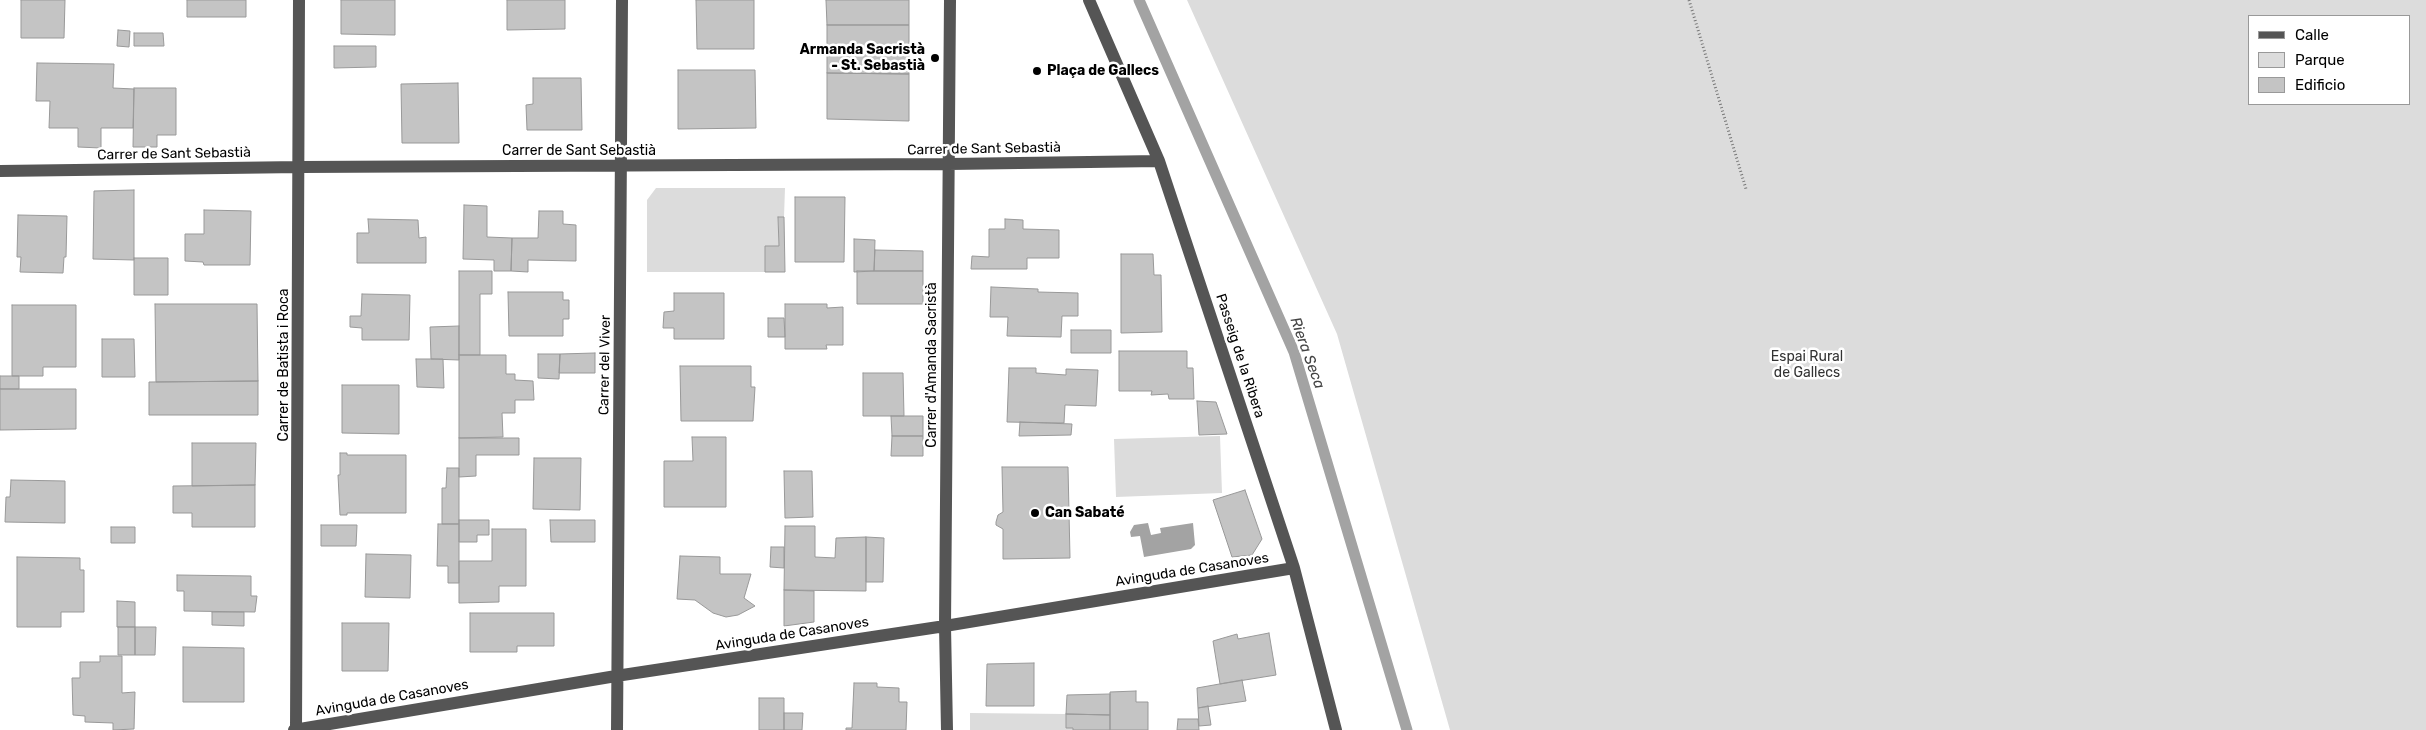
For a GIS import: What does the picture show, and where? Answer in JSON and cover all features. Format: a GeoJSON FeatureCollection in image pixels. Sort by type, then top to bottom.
{"type":"FeatureCollection","features":[{"type":"Feature","properties":{"kind":"street","name":"Carrer de Batista i Roca"},"geometry":{"type":"LineString","coordinates":[[296,730],[300,167],[299,0]]}},
{"type":"Feature","properties":{"kind":"street","name":"Carrer del Viver"},"geometry":{"type":"LineString","coordinates":[[617,730],[622,0]]}},
{"type":"Feature","properties":{"kind":"street","name":"Carrer d'Amanda Sacristà"},"geometry":{"type":"LineString","coordinates":[[946,730],[945,626],[950,0]]}},
{"type":"Feature","properties":{"kind":"street","name":"Passeig de la Ribera"},"geometry":{"type":"LineString","coordinates":[[1089,0],[1159,161],[1294,568],[1336,730]]}},
{"type":"Feature","properties":{"kind":"street","name":"Carrer de Sant Sebastià"},"geometry":{"type":"LineString","coordinates":[[0,171],[1159,161]]}},
{"type":"Feature","properties":{"kind":"street","name":"Avinguda de Casanoves"},"geometry":{"type":"LineString","coordinates":[[296,730],[616,676],[945,626],[1294,568]]}},
{"type":"Feature","properties":{"kind":"path"},"geometry":{"type":"LineString","coordinates":[[1689,0],[1746,189]]}},
{"type":"Feature","properties":{"kind":"green space","name":"Espai Rural de Gallecs"},"geometry":{"type":"Polygon","coordinates":[[[1187,0],[2426,0],[2426,730],[1450,730],[1337,334],[1187,0]]]}},
{"type":"Feature","properties":{"kind":"green space"},"geometry":{"type":"Polygon","coordinates":[[[656,188],[785,188],[784,217],[778,218],[779,246],[765,246],[765,272],[647,272],[647,200],[656,188]]]}},
{"type":"Feature","properties":{"kind":"green space"},"geometry":{"type":"Polygon","coordinates":[[[1220,436],[1222,493],[1116,497],[1114,439],[1220,436]]]}},
{"type":"Feature","properties":{"kind":"green space"},"geometry":{"type":"Polygon","coordinates":[[[970,713],[1066,714],[1066,727],[1073,728],[1073,730],[970,730],[970,713]]]}},
{"type":"Feature","properties":{"kind":"shaded area"},"geometry":{"type":"Polygon","coordinates":[[[1148,523],[1151,535],[1161,533],[1160,528],[1193,523],[1195,545],[1191,549],[1144,557],[1140,536],[1131,537],[1130,532],[1134,525],[1148,523]]]}},
{"type":"Feature","properties":{"kind":"building"},"geometry":{"type":"Polygon","coordinates":[[[21,0],[65,0],[64,38],[21,38],[21,0]]]}},
{"type":"Feature","properties":{"kind":"building"},"geometry":{"type":"Polygon","coordinates":[[[187,0],[246,0],[246,17],[187,17],[187,0]]]}},
{"type":"Feature","properties":{"kind":"building"},"geometry":{"type":"Polygon","coordinates":[[[341,0],[395,0],[395,35],[341,34],[341,0]]]}},
{"type":"Feature","properties":{"kind":"building"},"geometry":{"type":"Polygon","coordinates":[[[507,0],[565,0],[565,29],[507,30],[507,0]]]}},
{"type":"Feature","properties":{"kind":"building"},"geometry":{"type":"Polygon","coordinates":[[[696,0],[754,0],[754,49],[697,49],[696,0]]]}},
{"type":"Feature","properties":{"kind":"building"},"geometry":{"type":"Polygon","coordinates":[[[826,0],[909,0],[909,25],[827,25],[826,0]]]}},
{"type":"Feature","properties":{"kind":"building"},"geometry":{"type":"Polygon","coordinates":[[[827,25],[909,25],[909,74],[827,73],[827,25]]]}},
{"type":"Feature","properties":{"kind":"building"},"geometry":{"type":"Polygon","coordinates":[[[118,30],[130,31],[129,47],[117,46],[118,30]]]}},
{"type":"Feature","properties":{"kind":"building"},"geometry":{"type":"Polygon","coordinates":[[[134,33],[163,33],[164,46],[134,46],[134,33]]]}},
{"type":"Feature","properties":{"kind":"building"},"geometry":{"type":"Polygon","coordinates":[[[334,46],[376,46],[376,67],[334,68],[334,46]]]}},
{"type":"Feature","properties":{"kind":"building"},"geometry":{"type":"Polygon","coordinates":[[[37,63],[114,64],[113,88],[134,89],[133,128],[101,128],[101,148],[78,147],[78,128],[49,128],[50,101],[36,101],[37,63]]]}},
{"type":"Feature","properties":{"kind":"building"},"geometry":{"type":"Polygon","coordinates":[[[678,70],[755,70],[756,128],[678,129],[678,70]]]}},
{"type":"Feature","properties":{"kind":"building"},"geometry":{"type":"Polygon","coordinates":[[[827,73],[909,74],[909,121],[827,119],[827,73]]]}},
{"type":"Feature","properties":{"kind":"building"},"geometry":{"type":"Polygon","coordinates":[[[533,78],[581,78],[582,130],[527,130],[526,105],[533,104],[533,78]]]}},
{"type":"Feature","properties":{"kind":"building"},"geometry":{"type":"Polygon","coordinates":[[[458,83],[459,143],[402,143],[401,84],[458,83]]]}},
{"type":"Feature","properties":{"kind":"building"},"geometry":{"type":"Polygon","coordinates":[[[134,88],[176,88],[176,135],[157,135],[157,147],[133,147],[134,88]]]}},
{"type":"Feature","properties":{"kind":"building"},"geometry":{"type":"Polygon","coordinates":[[[134,190],[134,260],[93,259],[94,191],[134,190]]]}},
{"type":"Feature","properties":{"kind":"building"},"geometry":{"type":"Polygon","coordinates":[[[795,197],[845,197],[844,262],[795,262],[795,197]]]}},
{"type":"Feature","properties":{"kind":"building"},"geometry":{"type":"Polygon","coordinates":[[[464,205],[487,206],[487,237],[512,238],[511,271],[494,271],[494,260],[463,259],[464,205]]]}},
{"type":"Feature","properties":{"kind":"building"},"geometry":{"type":"Polygon","coordinates":[[[204,210],[251,211],[250,265],[204,265],[203,262],[185,261],[185,234],[204,234],[204,210]]]}},
{"type":"Feature","properties":{"kind":"building"},"geometry":{"type":"Polygon","coordinates":[[[539,211],[563,211],[563,224],[576,225],[576,261],[528,260],[528,272],[511,271],[512,238],[538,238],[539,211]]]}},
{"type":"Feature","properties":{"kind":"building"},"geometry":{"type":"Polygon","coordinates":[[[18,215],[67,216],[66,257],[64,257],[63,273],[20,272],[21,257],[17,257],[18,215]]]}},
{"type":"Feature","properties":{"kind":"building"},"geometry":{"type":"Polygon","coordinates":[[[778,217],[784,217],[785,272],[765,272],[765,246],[779,246],[778,217]]]}},
{"type":"Feature","properties":{"kind":"building"},"geometry":{"type":"Polygon","coordinates":[[[368,219],[418,220],[419,238],[426,237],[426,263],[357,263],[357,233],[369,233],[368,219]]]}},
{"type":"Feature","properties":{"kind":"building"},"geometry":{"type":"Polygon","coordinates":[[[1005,219],[1023,220],[1023,229],[1059,230],[1059,258],[1027,258],[1027,269],[971,269],[972,256],[989,257],[989,229],[1005,229],[1005,219]]]}},
{"type":"Feature","properties":{"kind":"building"},"geometry":{"type":"Polygon","coordinates":[[[854,239],[875,240],[874,271],[854,272],[854,239]]]}},
{"type":"Feature","properties":{"kind":"building"},"geometry":{"type":"Polygon","coordinates":[[[875,250],[923,251],[923,271],[874,271],[875,250]]]}},
{"type":"Feature","properties":{"kind":"building"},"geometry":{"type":"Polygon","coordinates":[[[1121,254],[1153,254],[1154,275],[1161,275],[1162,332],[1121,333],[1121,254]]]}},
{"type":"Feature","properties":{"kind":"building"},"geometry":{"type":"Polygon","coordinates":[[[134,258],[168,258],[168,295],[134,295],[134,258]]]}},
{"type":"Feature","properties":{"kind":"building"},"geometry":{"type":"Polygon","coordinates":[[[459,271],[492,271],[492,294],[480,294],[480,355],[459,355],[459,271]]]}},
{"type":"Feature","properties":{"kind":"building"},"geometry":{"type":"Polygon","coordinates":[[[857,271],[923,271],[923,304],[857,304],[857,271]]]}},
{"type":"Feature","properties":{"kind":"building"},"geometry":{"type":"Polygon","coordinates":[[[991,287],[1038,289],[1038,292],[1078,293],[1078,316],[1062,316],[1061,337],[1007,336],[1008,317],[990,317],[991,287]]]}},
{"type":"Feature","properties":{"kind":"building"},"geometry":{"type":"Polygon","coordinates":[[[508,292],[563,292],[563,300],[569,300],[569,319],[563,319],[563,336],[509,336],[508,292]]]}},
{"type":"Feature","properties":{"kind":"building"},"geometry":{"type":"Polygon","coordinates":[[[674,293],[724,293],[724,339],[674,339],[674,328],[663,328],[664,312],[674,311],[674,293]]]}},
{"type":"Feature","properties":{"kind":"building"},"geometry":{"type":"Polygon","coordinates":[[[362,294],[410,295],[409,340],[362,340],[362,328],[350,327],[350,316],[361,316],[362,294]]]}},
{"type":"Feature","properties":{"kind":"building"},"geometry":{"type":"Polygon","coordinates":[[[155,304],[257,304],[258,381],[156,382],[155,304]]]}},
{"type":"Feature","properties":{"kind":"building"},"geometry":{"type":"Polygon","coordinates":[[[785,304],[827,304],[827,308],[843,307],[843,345],[826,345],[827,349],[785,349],[785,304]]]}},
{"type":"Feature","properties":{"kind":"building"},"geometry":{"type":"Polygon","coordinates":[[[12,305],[76,305],[76,367],[43,367],[43,376],[12,376],[12,305]]]}},
{"type":"Feature","properties":{"kind":"building"},"geometry":{"type":"Polygon","coordinates":[[[768,318],[784,318],[785,337],[768,337],[768,318]]]}},
{"type":"Feature","properties":{"kind":"building"},"geometry":{"type":"Polygon","coordinates":[[[459,326],[459,360],[431,359],[430,327],[459,326]]]}},
{"type":"Feature","properties":{"kind":"building"},"geometry":{"type":"Polygon","coordinates":[[[1071,330],[1111,330],[1111,353],[1071,353],[1071,330]]]}},
{"type":"Feature","properties":{"kind":"building"},"geometry":{"type":"Polygon","coordinates":[[[102,339],[134,339],[135,377],[102,377],[102,339]]]}},
{"type":"Feature","properties":{"kind":"building"},"geometry":{"type":"Polygon","coordinates":[[[1119,351],[1187,351],[1187,368],[1193,368],[1194,399],[1169,399],[1168,394],[1151,395],[1152,391],[1119,391],[1119,351]]]}},
{"type":"Feature","properties":{"kind":"building"},"geometry":{"type":"Polygon","coordinates":[[[595,353],[595,373],[559,373],[560,354],[595,353]]]}},
{"type":"Feature","properties":{"kind":"building"},"geometry":{"type":"Polygon","coordinates":[[[538,354],[560,354],[559,379],[538,378],[538,354]]]}},
{"type":"Feature","properties":{"kind":"building"},"geometry":{"type":"Polygon","coordinates":[[[459,355],[506,355],[506,374],[515,374],[515,380],[533,381],[534,400],[515,400],[515,413],[502,413],[503,437],[459,438],[459,355]]]}},
{"type":"Feature","properties":{"kind":"building"},"geometry":{"type":"Polygon","coordinates":[[[416,359],[443,359],[444,388],[417,387],[416,359]]]}},
{"type":"Feature","properties":{"kind":"building"},"geometry":{"type":"Polygon","coordinates":[[[680,366],[751,366],[751,387],[755,387],[753,421],[681,421],[680,366]]]}},
{"type":"Feature","properties":{"kind":"building"},"geometry":{"type":"Polygon","coordinates":[[[1009,368],[1036,368],[1036,373],[1066,375],[1066,369],[1098,370],[1096,406],[1065,405],[1064,423],[1007,422],[1009,368]]]}},
{"type":"Feature","properties":{"kind":"building"},"geometry":{"type":"Polygon","coordinates":[[[863,373],[903,373],[904,416],[863,416],[863,373]]]}},
{"type":"Feature","properties":{"kind":"building"},"geometry":{"type":"Polygon","coordinates":[[[0,376],[19,376],[19,389],[0,389],[0,376]]]}},
{"type":"Feature","properties":{"kind":"building"},"geometry":{"type":"Polygon","coordinates":[[[258,381],[258,415],[149,415],[149,382],[258,381]]]}},
{"type":"Feature","properties":{"kind":"building"},"geometry":{"type":"Polygon","coordinates":[[[342,385],[399,385],[399,434],[342,433],[342,385]]]}},
{"type":"Feature","properties":{"kind":"building"},"geometry":{"type":"Polygon","coordinates":[[[0,389],[76,389],[76,429],[0,430],[0,389]]]}},
{"type":"Feature","properties":{"kind":"building"},"geometry":{"type":"Polygon","coordinates":[[[1197,401],[1216,402],[1227,434],[1199,435],[1197,401]]]}},
{"type":"Feature","properties":{"kind":"building"},"geometry":{"type":"Polygon","coordinates":[[[891,416],[923,416],[923,436],[892,436],[891,416]]]}},
{"type":"Feature","properties":{"kind":"building"},"geometry":{"type":"Polygon","coordinates":[[[1020,422],[1072,424],[1071,435],[1019,436],[1020,422]]]}},
{"type":"Feature","properties":{"kind":"building"},"geometry":{"type":"Polygon","coordinates":[[[892,436],[923,436],[923,456],[891,456],[892,436]]]}},
{"type":"Feature","properties":{"kind":"building"},"geometry":{"type":"Polygon","coordinates":[[[692,437],[726,437],[726,507],[664,507],[664,461],[693,461],[692,437]]]}},
{"type":"Feature","properties":{"kind":"building"},"geometry":{"type":"Polygon","coordinates":[[[459,438],[519,438],[519,455],[476,455],[476,476],[459,477],[459,438]]]}},
{"type":"Feature","properties":{"kind":"building"},"geometry":{"type":"Polygon","coordinates":[[[192,443],[256,443],[255,485],[192,486],[192,443]]]}},
{"type":"Feature","properties":{"kind":"building"},"geometry":{"type":"Polygon","coordinates":[[[340,453],[347,453],[347,455],[406,455],[406,513],[347,513],[347,515],[340,515],[338,475],[340,475],[340,453]]]}},
{"type":"Feature","properties":{"kind":"building"},"geometry":{"type":"Polygon","coordinates":[[[534,458],[581,458],[580,510],[533,509],[534,458]]]}},
{"type":"Feature","properties":{"kind":"building","name":"Can Sabaté"},"geometry":{"type":"Polygon","coordinates":[[[1002,467],[1068,467],[1070,558],[1003,559],[1003,529],[996,525],[998,515],[1003,512],[1002,467]]]}},
{"type":"Feature","properties":{"kind":"building"},"geometry":{"type":"Polygon","coordinates":[[[447,468],[459,468],[459,524],[442,524],[442,488],[446,488],[447,468]]]}},
{"type":"Feature","properties":{"kind":"building"},"geometry":{"type":"Polygon","coordinates":[[[784,471],[812,471],[813,517],[785,518],[784,471]]]}},
{"type":"Feature","properties":{"kind":"building"},"geometry":{"type":"Polygon","coordinates":[[[11,480],[65,481],[65,523],[5,522],[6,497],[10,497],[11,480]]]}},
{"type":"Feature","properties":{"kind":"building"},"geometry":{"type":"Polygon","coordinates":[[[255,485],[255,527],[192,527],[192,513],[173,513],[173,486],[255,485]]]}},
{"type":"Feature","properties":{"kind":"building"},"geometry":{"type":"Polygon","coordinates":[[[1245,490],[1262,539],[1252,555],[1232,557],[1213,500],[1245,490]]]}},
{"type":"Feature","properties":{"kind":"building"},"geometry":{"type":"Polygon","coordinates":[[[459,520],[489,520],[489,535],[477,535],[477,542],[459,542],[459,520]]]}},
{"type":"Feature","properties":{"kind":"building"},"geometry":{"type":"Polygon","coordinates":[[[550,520],[595,520],[595,542],[551,542],[550,520]]]}},
{"type":"Feature","properties":{"kind":"building"},"geometry":{"type":"Polygon","coordinates":[[[438,524],[459,524],[459,583],[448,583],[448,566],[437,566],[438,524]]]}},
{"type":"Feature","properties":{"kind":"building"},"geometry":{"type":"Polygon","coordinates":[[[321,525],[357,525],[356,546],[321,546],[321,525]]]}},
{"type":"Feature","properties":{"kind":"building"},"geometry":{"type":"Polygon","coordinates":[[[785,526],[815,526],[815,557],[835,558],[836,538],[866,537],[866,591],[784,590],[785,526]]]}},
{"type":"Feature","properties":{"kind":"building"},"geometry":{"type":"Polygon","coordinates":[[[111,527],[135,527],[135,543],[111,543],[111,527]]]}},
{"type":"Feature","properties":{"kind":"building"},"geometry":{"type":"Polygon","coordinates":[[[492,529],[526,529],[526,586],[499,586],[499,602],[459,603],[459,561],[492,561],[492,529]]]}},
{"type":"Feature","properties":{"kind":"building"},"geometry":{"type":"Polygon","coordinates":[[[866,537],[884,538],[883,582],[866,582],[866,537]]]}},
{"type":"Feature","properties":{"kind":"building"},"geometry":{"type":"Polygon","coordinates":[[[771,547],[784,547],[784,568],[770,567],[771,547]]]}},
{"type":"Feature","properties":{"kind":"building"},"geometry":{"type":"Polygon","coordinates":[[[366,554],[411,555],[410,598],[365,597],[366,554]]]}},
{"type":"Feature","properties":{"kind":"building"},"geometry":{"type":"Polygon","coordinates":[[[680,556],[720,557],[720,574],[751,574],[744,598],[755,606],[738,615],[726,617],[713,613],[695,600],[677,599],[680,556]]]}},
{"type":"Feature","properties":{"kind":"building"},"geometry":{"type":"Polygon","coordinates":[[[17,557],[80,558],[80,570],[84,570],[84,612],[61,612],[61,627],[17,627],[17,557]]]}},
{"type":"Feature","properties":{"kind":"building"},"geometry":{"type":"Polygon","coordinates":[[[177,575],[251,576],[251,596],[257,596],[255,612],[184,611],[184,591],[177,591],[177,575]]]}},
{"type":"Feature","properties":{"kind":"building"},"geometry":{"type":"Polygon","coordinates":[[[784,590],[814,591],[814,622],[784,626],[784,590]]]}},
{"type":"Feature","properties":{"kind":"building"},"geometry":{"type":"Polygon","coordinates":[[[117,601],[135,602],[135,627],[117,627],[117,601]]]}},
{"type":"Feature","properties":{"kind":"building"},"geometry":{"type":"Polygon","coordinates":[[[212,612],[244,612],[244,626],[212,625],[212,612]]]}},
{"type":"Feature","properties":{"kind":"building"},"geometry":{"type":"Polygon","coordinates":[[[470,613],[554,613],[554,646],[517,646],[517,652],[470,652],[470,613]]]}},
{"type":"Feature","properties":{"kind":"building"},"geometry":{"type":"Polygon","coordinates":[[[342,623],[389,623],[388,671],[342,671],[342,623]]]}},
{"type":"Feature","properties":{"kind":"building"},"geometry":{"type":"Polygon","coordinates":[[[118,627],[135,627],[135,655],[118,655],[118,627]]]}},
{"type":"Feature","properties":{"kind":"building"},"geometry":{"type":"Polygon","coordinates":[[[135,627],[156,627],[155,655],[135,655],[135,627]]]}},
{"type":"Feature","properties":{"kind":"building"},"geometry":{"type":"Polygon","coordinates":[[[1269,633],[1276,675],[1220,684],[1213,641],[1237,634],[1238,639],[1269,633]]]}},
{"type":"Feature","properties":{"kind":"building"},"geometry":{"type":"Polygon","coordinates":[[[183,647],[244,648],[244,702],[183,702],[183,647]]]}},
{"type":"Feature","properties":{"kind":"building"},"geometry":{"type":"Polygon","coordinates":[[[100,656],[122,656],[122,693],[135,692],[134,729],[113,730],[113,723],[85,722],[85,716],[73,715],[72,678],[80,678],[80,662],[100,662],[100,656]]]}},
{"type":"Feature","properties":{"kind":"building"},"geometry":{"type":"Polygon","coordinates":[[[1034,663],[1034,706],[986,706],[987,664],[1034,663]]]}},
{"type":"Feature","properties":{"kind":"building"},"geometry":{"type":"Polygon","coordinates":[[[1242,680],[1246,701],[1198,708],[1197,688],[1242,680]]]}},
{"type":"Feature","properties":{"kind":"building"},"geometry":{"type":"Polygon","coordinates":[[[854,683],[877,683],[877,687],[899,688],[899,702],[907,702],[906,730],[846,730],[846,728],[852,728],[854,683]]]}},
{"type":"Feature","properties":{"kind":"building"},"geometry":{"type":"Polygon","coordinates":[[[1136,691],[1136,702],[1148,702],[1148,730],[1110,730],[1110,692],[1136,691]]]}},
{"type":"Feature","properties":{"kind":"building"},"geometry":{"type":"Polygon","coordinates":[[[1110,694],[1110,715],[1066,714],[1067,695],[1110,694]]]}},
{"type":"Feature","properties":{"kind":"building"},"geometry":{"type":"Polygon","coordinates":[[[759,698],[784,698],[784,730],[759,730],[759,698]]]}},
{"type":"Feature","properties":{"kind":"building"},"geometry":{"type":"Polygon","coordinates":[[[1208,706],[1211,725],[1199,726],[1198,708],[1208,706]]]}},
{"type":"Feature","properties":{"kind":"building"},"geometry":{"type":"Polygon","coordinates":[[[784,713],[803,713],[802,730],[784,730],[784,713]]]}},
{"type":"Feature","properties":{"kind":"building"},"geometry":{"type":"Polygon","coordinates":[[[1066,714],[1110,715],[1110,730],[1073,730],[1073,728],[1066,728],[1066,714]]]}},
{"type":"Feature","properties":{"kind":"building"},"geometry":{"type":"Polygon","coordinates":[[[1178,719],[1198,719],[1199,730],[1177,730],[1178,719]]]}},
{"type":"Feature","properties":{"kind":"waterway","name":"Riera Seca"},"geometry":{"type":"LineString","coordinates":[[1139,0],[1294,352],[1407,730]]}},
{"type":"Feature","properties":{"kind":"place","name":"Armanda Sacristà - St. Sebastià"},"geometry":{"type":"Point","coordinates":[935,58]}},
{"type":"Feature","properties":{"kind":"place","name":"Plaça de Gallecs"},"geometry":{"type":"Point","coordinates":[1037,71]}},
{"type":"Feature","properties":{"kind":"place","name":"Can Sabaté"},"geometry":{"type":"Point","coordinates":[1035,513]}}]}
